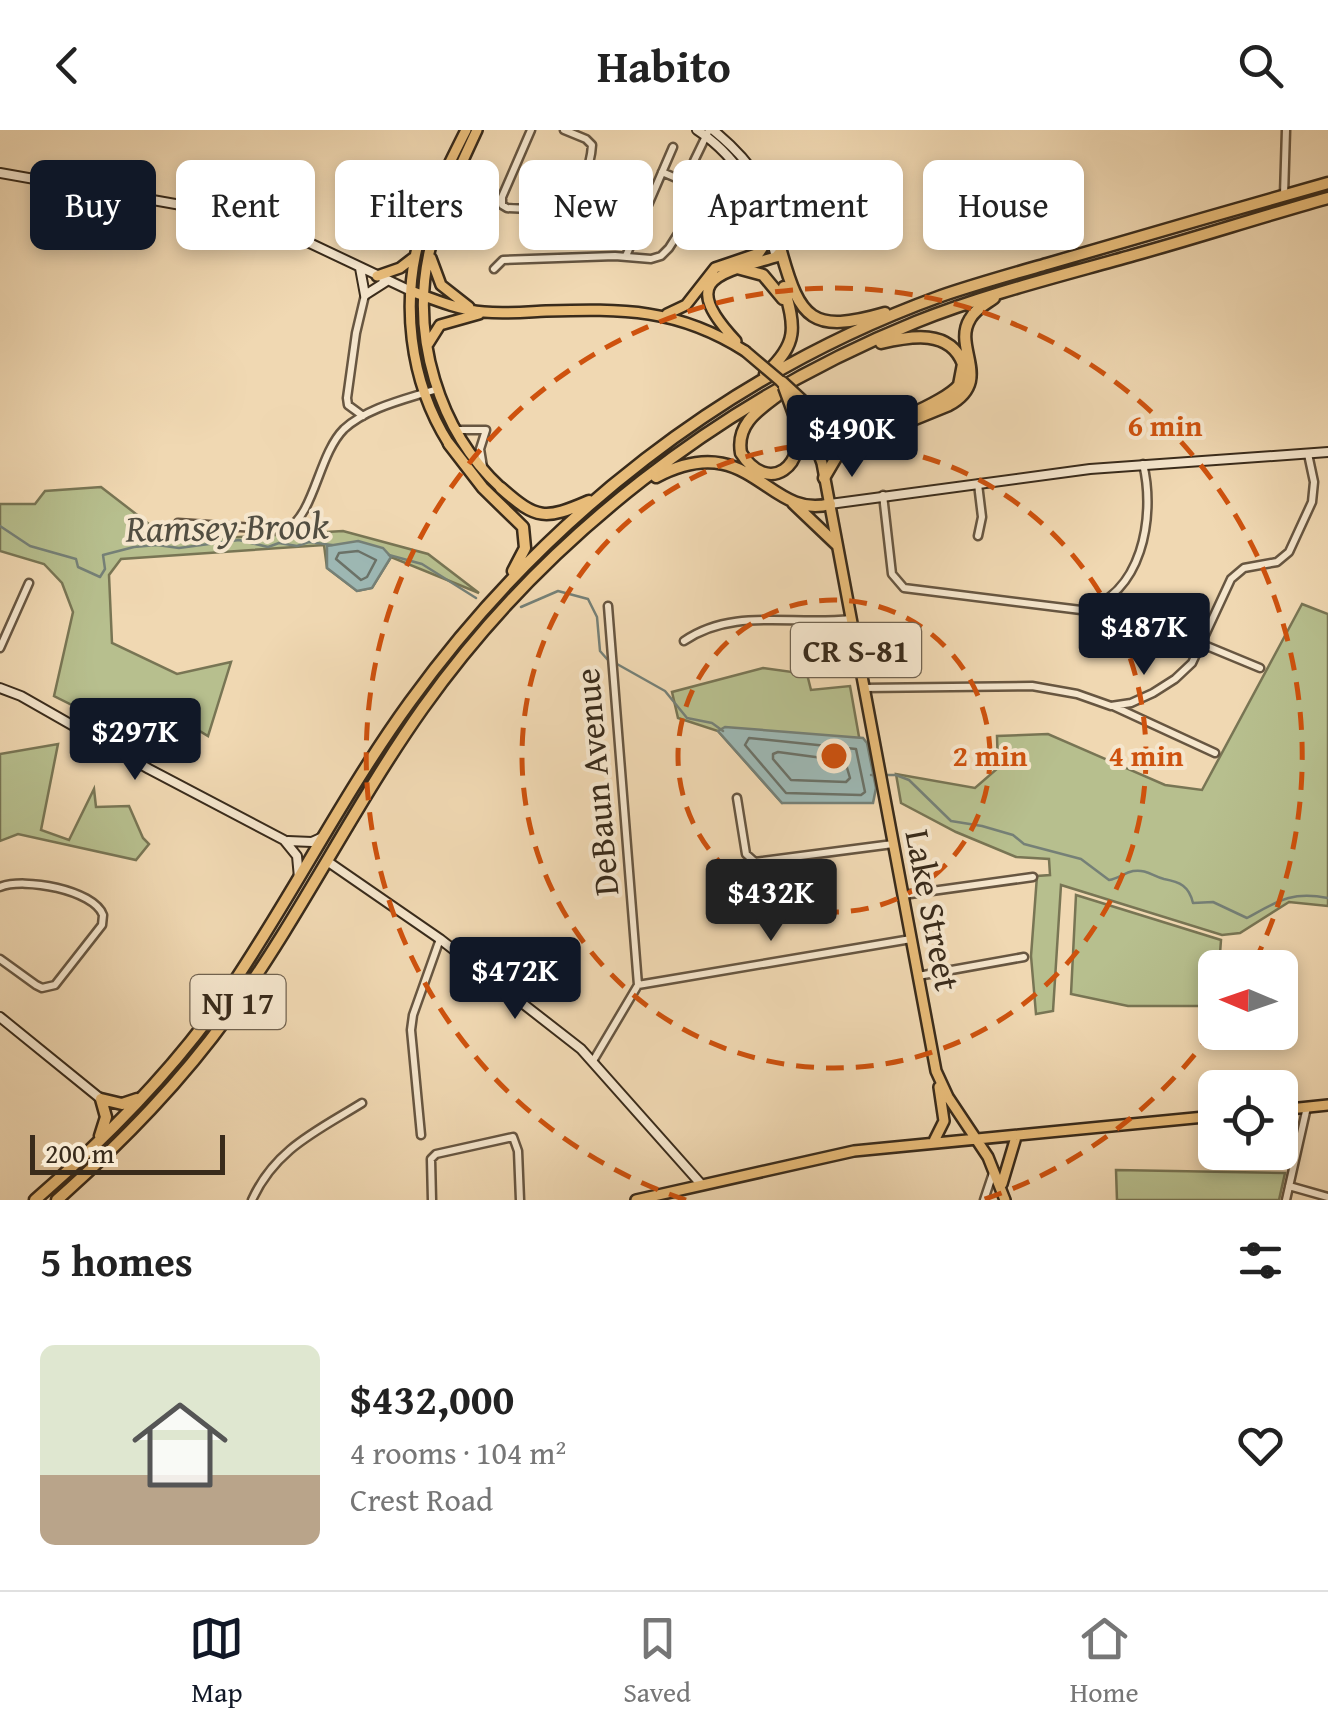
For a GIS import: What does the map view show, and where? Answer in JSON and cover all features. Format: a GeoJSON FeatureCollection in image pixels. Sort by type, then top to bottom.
{"type":"FeatureCollection","features":[{"type":"Feature","properties":{"kind":"highway","name":"NJ 17"},"geometry":{"type":"LineString","coordinates":[[35,1200],[146,1093],[218,1004],[413,698],[496,596],[599,496],[661,447],[745,392],[825,347],[939,297],[1328,183]]}},
{"type":"Feature","properties":{"kind":"highway","name":"NJ 17"},"geometry":{"type":"LineString","coordinates":[[57,1200],[140,1122],[200,1053],[253,980],[402,739],[466,652],[518,593],[628,492],[719,425],[810,372],[915,322],[1002,292],[1328,198]]}},
{"type":"Feature","properties":{"kind":"highway"},"geometry":{"type":"LineString","coordinates":[[779,254],[797,302],[822,319],[854,321],[939,297]]}},
{"type":"Feature","properties":{"kind":"highway"},"geometry":{"type":"LineString","coordinates":[[745,392],[788,350],[793,334],[779,254]]}},
{"type":"Feature","properties":{"kind":"highway"},"geometry":{"type":"LineString","coordinates":[[737,268],[770,280],[790,312]]}},
{"type":"Feature","properties":{"kind":"highway"},"geometry":{"type":"LineString","coordinates":[[824,478],[841,450],[962,396],[971,374],[968,320],[1002,292]]}},
{"type":"Feature","properties":{"kind":"highway"},"geometry":{"type":"LineString","coordinates":[[782,382],[803,412],[835,428],[858,432],[948,396],[963,375],[955,350],[929,337],[900,338],[852,350]]}},
{"type":"Feature","properties":{"kind":"highway"},"geometry":{"type":"LineString","coordinates":[[782,382],[803,412],[800,443],[792,463],[780,472],[770,473],[748,463],[740,448],[746,424],[758,410],[810,372]]}},
{"type":"Feature","properties":{"kind":"highway"},"geometry":{"type":"LineString","coordinates":[[449,444],[483,488],[524,530],[522,556],[496,596]]}},
{"type":"Feature","properties":{"kind":"highway"},"geometry":{"type":"LineString","coordinates":[[628,492],[677,466],[710,460],[734,467],[811,507],[830,504]]}},
{"type":"Feature","properties":{"kind":"highway"},"geometry":{"type":"LineString","coordinates":[[502,488],[524,508],[542,515],[563,512],[599,496]]}},
{"type":"Feature","properties":{"kind":"highway"},"geometry":{"type":"LineString","coordinates":[[786,495],[836,544]]}},
{"type":"Feature","properties":{"kind":"highway"},"geometry":{"type":"LineString","coordinates":[[94,1146],[106,1123],[101,1099],[127,1103],[146,1093]]}},
{"type":"Feature","properties":{"kind":"main road"},"geometry":{"type":"LineString","coordinates":[[449,444],[425,393],[413,345],[411,291],[415,256],[431,205],[466,130]]}},
{"type":"Feature","properties":{"kind":"main road"},"geometry":{"type":"LineString","coordinates":[[465,160],[477,130]]}},
{"type":"Feature","properties":{"kind":"main road"},"geometry":{"type":"LineString","coordinates":[[430,250],[424,296],[427,347],[438,389],[456,430],[502,488]]}},
{"type":"Feature","properties":{"kind":"main road"},"geometry":{"type":"LineString","coordinates":[[430,250],[439,282],[481,312]]}},
{"type":"Feature","properties":{"kind":"main road"},"geometry":{"type":"LineString","coordinates":[[664,315],[686,306],[714,268],[761,250]]}},
{"type":"Feature","properties":{"kind":"main road"},"geometry":{"type":"LineString","coordinates":[[779,254],[737,268],[714,281],[707,302],[712,316],[782,382]]}},
{"type":"Feature","properties":{"kind":"main road"},"geometry":{"type":"LineString","coordinates":[[382,278],[415,256]]}},
{"type":"Feature","properties":{"kind":"main road"},"geometry":{"type":"LineString","coordinates":[[411,291],[481,312]]}},
{"type":"Feature","properties":{"kind":"main road"},"geometry":{"type":"LineString","coordinates":[[427,347],[440,324],[481,312],[618,310],[664,315],[700,327],[744,350]]}},
{"type":"Feature","properties":{"kind":"main road","name":"Lake Street"},"geometry":{"type":"LineString","coordinates":[[803,412],[816,442],[830,504],[938,1080],[994,1169],[1005,1200]]}},
{"type":"Feature","properties":{"kind":"main road"},"geometry":{"type":"LineString","coordinates":[[933,1142],[944,1122],[938,1080]]}},
{"type":"Feature","properties":{"kind":"main road"},"geometry":{"type":"LineString","coordinates":[[1298,1108],[1328,1105]]}},
{"type":"Feature","properties":{"kind":"main road"},"geometry":{"type":"LineString","coordinates":[[636,1200],[684,1194],[702,1184],[825,1156],[1198,1118]]}},
{"type":"Feature","properties":{"kind":"main road"},"geometry":{"type":"LineString","coordinates":[[1002,1187],[1016,1137]]}},
{"type":"Feature","properties":{"kind":"street"},"geometry":{"type":"LineString","coordinates":[[531,130],[501,200],[507,208],[543,207],[566,198],[580,180],[592,145],[585,134],[564,130]]}},
{"type":"Feature","properties":{"kind":"street"},"geometry":{"type":"LineString","coordinates":[[1284,196],[1286,130]]}},
{"type":"Feature","properties":{"kind":"street"},"geometry":{"type":"LineString","coordinates":[[695,160],[706,131],[735,160]]}},
{"type":"Feature","properties":{"kind":"street"},"geometry":{"type":"LineString","coordinates":[[626,256],[674,148]]}},
{"type":"Feature","properties":{"kind":"street"},"geometry":{"type":"LineString","coordinates":[[662,172],[673,177]]}},
{"type":"Feature","properties":{"kind":"street"},"geometry":{"type":"LineString","coordinates":[[0,174],[222,210],[280,229],[411,291]]}},
{"type":"Feature","properties":{"kind":"street"},"geometry":{"type":"LineString","coordinates":[[494,269],[503,260],[626,256],[648,259],[664,253],[673,238]]}},
{"type":"Feature","properties":{"kind":"street"},"geometry":{"type":"LineString","coordinates":[[777,250],[779,254]]}},
{"type":"Feature","properties":{"kind":"street"},"geometry":{"type":"LineString","coordinates":[[778,250],[779,254]]}},
{"type":"Feature","properties":{"kind":"street"},"geometry":{"type":"LineString","coordinates":[[360,268],[365,294],[347,398],[348,405],[363,416]]}},
{"type":"Feature","properties":{"kind":"street"},"geometry":{"type":"LineString","coordinates":[[365,294],[382,278]]}},
{"type":"Feature","properties":{"kind":"street"},"geometry":{"type":"LineString","coordinates":[[178,523],[278,530],[292,526],[331,445],[347,427],[363,416],[438,389]]}},
{"type":"Feature","properties":{"kind":"street"},"geometry":{"type":"LineString","coordinates":[[456,430],[486,430],[480,448],[483,468]]}},
{"type":"Feature","properties":{"kind":"street"},"geometry":{"type":"LineString","coordinates":[[830,504],[1143,464],[1328,452]]}},
{"type":"Feature","properties":{"kind":"street"},"geometry":{"type":"LineString","coordinates":[[1112,706],[1142,699],[1176,680],[1192,664],[1230,579],[1244,568],[1277,562],[1293,546],[1312,502],[1314,482],[1308,454]]}},
{"type":"Feature","properties":{"kind":"street"},"geometry":{"type":"LineString","coordinates":[[883,495],[892,574],[904,588],[1081,610],[1100,605],[1116,594],[1132,569],[1146,522],[1148,491],[1143,464]]}},
{"type":"Feature","properties":{"kind":"street"},"geometry":{"type":"LineString","coordinates":[[978,483],[982,517],[978,536]]}},
{"type":"Feature","properties":{"kind":"street"},"geometry":{"type":"LineString","coordinates":[[0,648],[30,583]]}},
{"type":"Feature","properties":{"kind":"street","name":"DeBaun Avenue"},"geometry":{"type":"LineString","coordinates":[[608,606],[638,985]]}},
{"type":"Feature","properties":{"kind":"street"},"geometry":{"type":"LineString","coordinates":[[684,641],[709,625],[739,620],[850,619]]}},
{"type":"Feature","properties":{"kind":"street"},"geometry":{"type":"LineString","coordinates":[[1202,644],[1260,668]]}},
{"type":"Feature","properties":{"kind":"street"},"geometry":{"type":"LineString","coordinates":[[863,688],[1032,686],[1076,694],[1112,706],[1214,753]]}},
{"type":"Feature","properties":{"kind":"street"},"geometry":{"type":"LineString","coordinates":[[0,688],[284,840],[298,856],[298,880]]}},
{"type":"Feature","properties":{"kind":"street"},"geometry":{"type":"LineString","coordinates":[[738,798],[746,854],[755,862],[893,844]]}},
{"type":"Feature","properties":{"kind":"street"},"geometry":{"type":"LineString","coordinates":[[284,840],[312,842],[325,836]]}},
{"type":"Feature","properties":{"kind":"street"},"geometry":{"type":"LineString","coordinates":[[327,861],[440,939],[593,1061],[702,1184]]}},
{"type":"Feature","properties":{"kind":"street"},"geometry":{"type":"LineString","coordinates":[[902,895],[1033,876]]}},
{"type":"Feature","properties":{"kind":"street"},"geometry":{"type":"LineString","coordinates":[[0,887],[23,881],[41,884],[94,900],[103,915],[102,926],[56,985],[36,986],[0,959]]}},
{"type":"Feature","properties":{"kind":"street"},"geometry":{"type":"LineString","coordinates":[[421,1135],[411,1030],[440,939]]}},
{"type":"Feature","properties":{"kind":"street"},"geometry":{"type":"LineString","coordinates":[[593,1061],[638,985],[910,940]]}},
{"type":"Feature","properties":{"kind":"street"},"geometry":{"type":"LineString","coordinates":[[918,976],[1024,956]]}},
{"type":"Feature","properties":{"kind":"street"},"geometry":{"type":"LineString","coordinates":[[0,1017],[101,1099]]}},
{"type":"Feature","properties":{"kind":"street"},"geometry":{"type":"LineString","coordinates":[[252,1200],[268,1168],[284,1152],[362,1103]]}},
{"type":"Feature","properties":{"kind":"street"},"geometry":{"type":"LineString","coordinates":[[1286,1200],[1307,1107]]}},
{"type":"Feature","properties":{"kind":"street"},"geometry":{"type":"LineString","coordinates":[[432,1200],[431,1159],[436,1154],[513,1137],[518,1151],[520,1200]]}},
{"type":"Feature","properties":{"kind":"street"},"geometry":{"type":"LineString","coordinates":[[984,1200],[994,1169]]}},
{"type":"Feature","properties":{"kind":"street"},"geometry":{"type":"LineString","coordinates":[[1289,1186],[1328,1197]]}},
{"type":"Feature","properties":{"kind":"green space"},"geometry":{"type":"Polygon","coordinates":[[[101,487],[171,541],[343,531],[428,554],[479,593],[391,557],[372,588],[357,591],[327,568],[324,545],[121,559],[109,575],[112,643],[177,674],[231,662],[208,736],[152,702],[124,731],[54,696],[73,612],[62,583],[44,564],[0,551],[0,504],[35,504],[45,491],[101,487]]]}},
{"type":"Feature","properties":{"kind":"green space"},"geometry":{"type":"Polygon","coordinates":[[[1302,604],[1328,614],[1328,906],[1289,902],[1240,933],[1222,935],[1061,885],[1053,1011],[1036,1014],[1031,956],[1037,876],[1050,875],[1049,859],[1016,857],[901,803],[896,774],[975,788],[998,768],[997,736],[1048,734],[1165,785],[1202,790],[1302,604]]]}},
{"type":"Feature","properties":{"kind":"green space"},"geometry":{"type":"Polygon","coordinates":[[[763,668],[807,674],[811,690],[850,686],[869,793],[782,803],[718,731],[678,718],[672,692],[763,668]]]}},
{"type":"Feature","properties":{"kind":"green space"},"geometry":{"type":"Polygon","coordinates":[[[58,744],[41,830],[69,840],[94,789],[96,807],[129,806],[149,844],[136,860],[18,834],[0,841],[0,754],[58,744]]]}},
{"type":"Feature","properties":{"kind":"green space"},"geometry":{"type":"Polygon","coordinates":[[[1076,895],[1221,940],[1220,950],[1198,950],[1198,1006],[1128,1006],[1071,994],[1076,895]]]}},
{"type":"Feature","properties":{"kind":"green space"},"geometry":{"type":"Polygon","coordinates":[[[1116,1170],[1285,1173],[1279,1200],[1117,1200],[1116,1170]]]}},
{"type":"Feature","properties":{"kind":"water"},"geometry":{"type":"Polygon","coordinates":[[[358,541],[383,548],[391,557],[372,588],[357,591],[327,568],[327,546],[358,541]]]}},
{"type":"Feature","properties":{"kind":"water"},"geometry":{"type":"Polygon","coordinates":[[[725,727],[863,738],[876,788],[873,803],[782,803],[718,731],[725,727]]]}},
{"type":"Feature","properties":{"kind":"waterway","name":"Ramsey Brook"},"geometry":{"type":"LineString","coordinates":[[0,526],[30,546],[76,559],[78,567],[100,577],[105,569],[103,555],[134,547],[179,548],[239,540],[268,547],[309,542],[332,545]]}},
{"type":"Feature","properties":{"kind":"waterway","name":"Ramsey Brook"},"geometry":{"type":"LineString","coordinates":[[389,555],[422,564],[476,598]]}},
{"type":"Feature","properties":{"kind":"waterway","name":"Ramsey Brook"},"geometry":{"type":"LineString","coordinates":[[521,607],[558,591],[588,599],[597,617],[600,651],[607,659]]}},
{"type":"Feature","properties":{"kind":"waterway","name":"Ramsey Brook"},"geometry":{"type":"LineString","coordinates":[[617,664],[665,691],[687,718],[712,723],[723,731]]}},
{"type":"Feature","properties":{"kind":"waterway","name":"Ramsey Brook"},"geometry":{"type":"LineString","coordinates":[[871,775],[896,775],[909,780],[951,821],[1013,835],[1024,844],[1081,859],[1109,880],[1133,871],[1146,872],[1183,886],[1193,903],[1213,902],[1247,918],[1285,899],[1328,898]]}}]}
